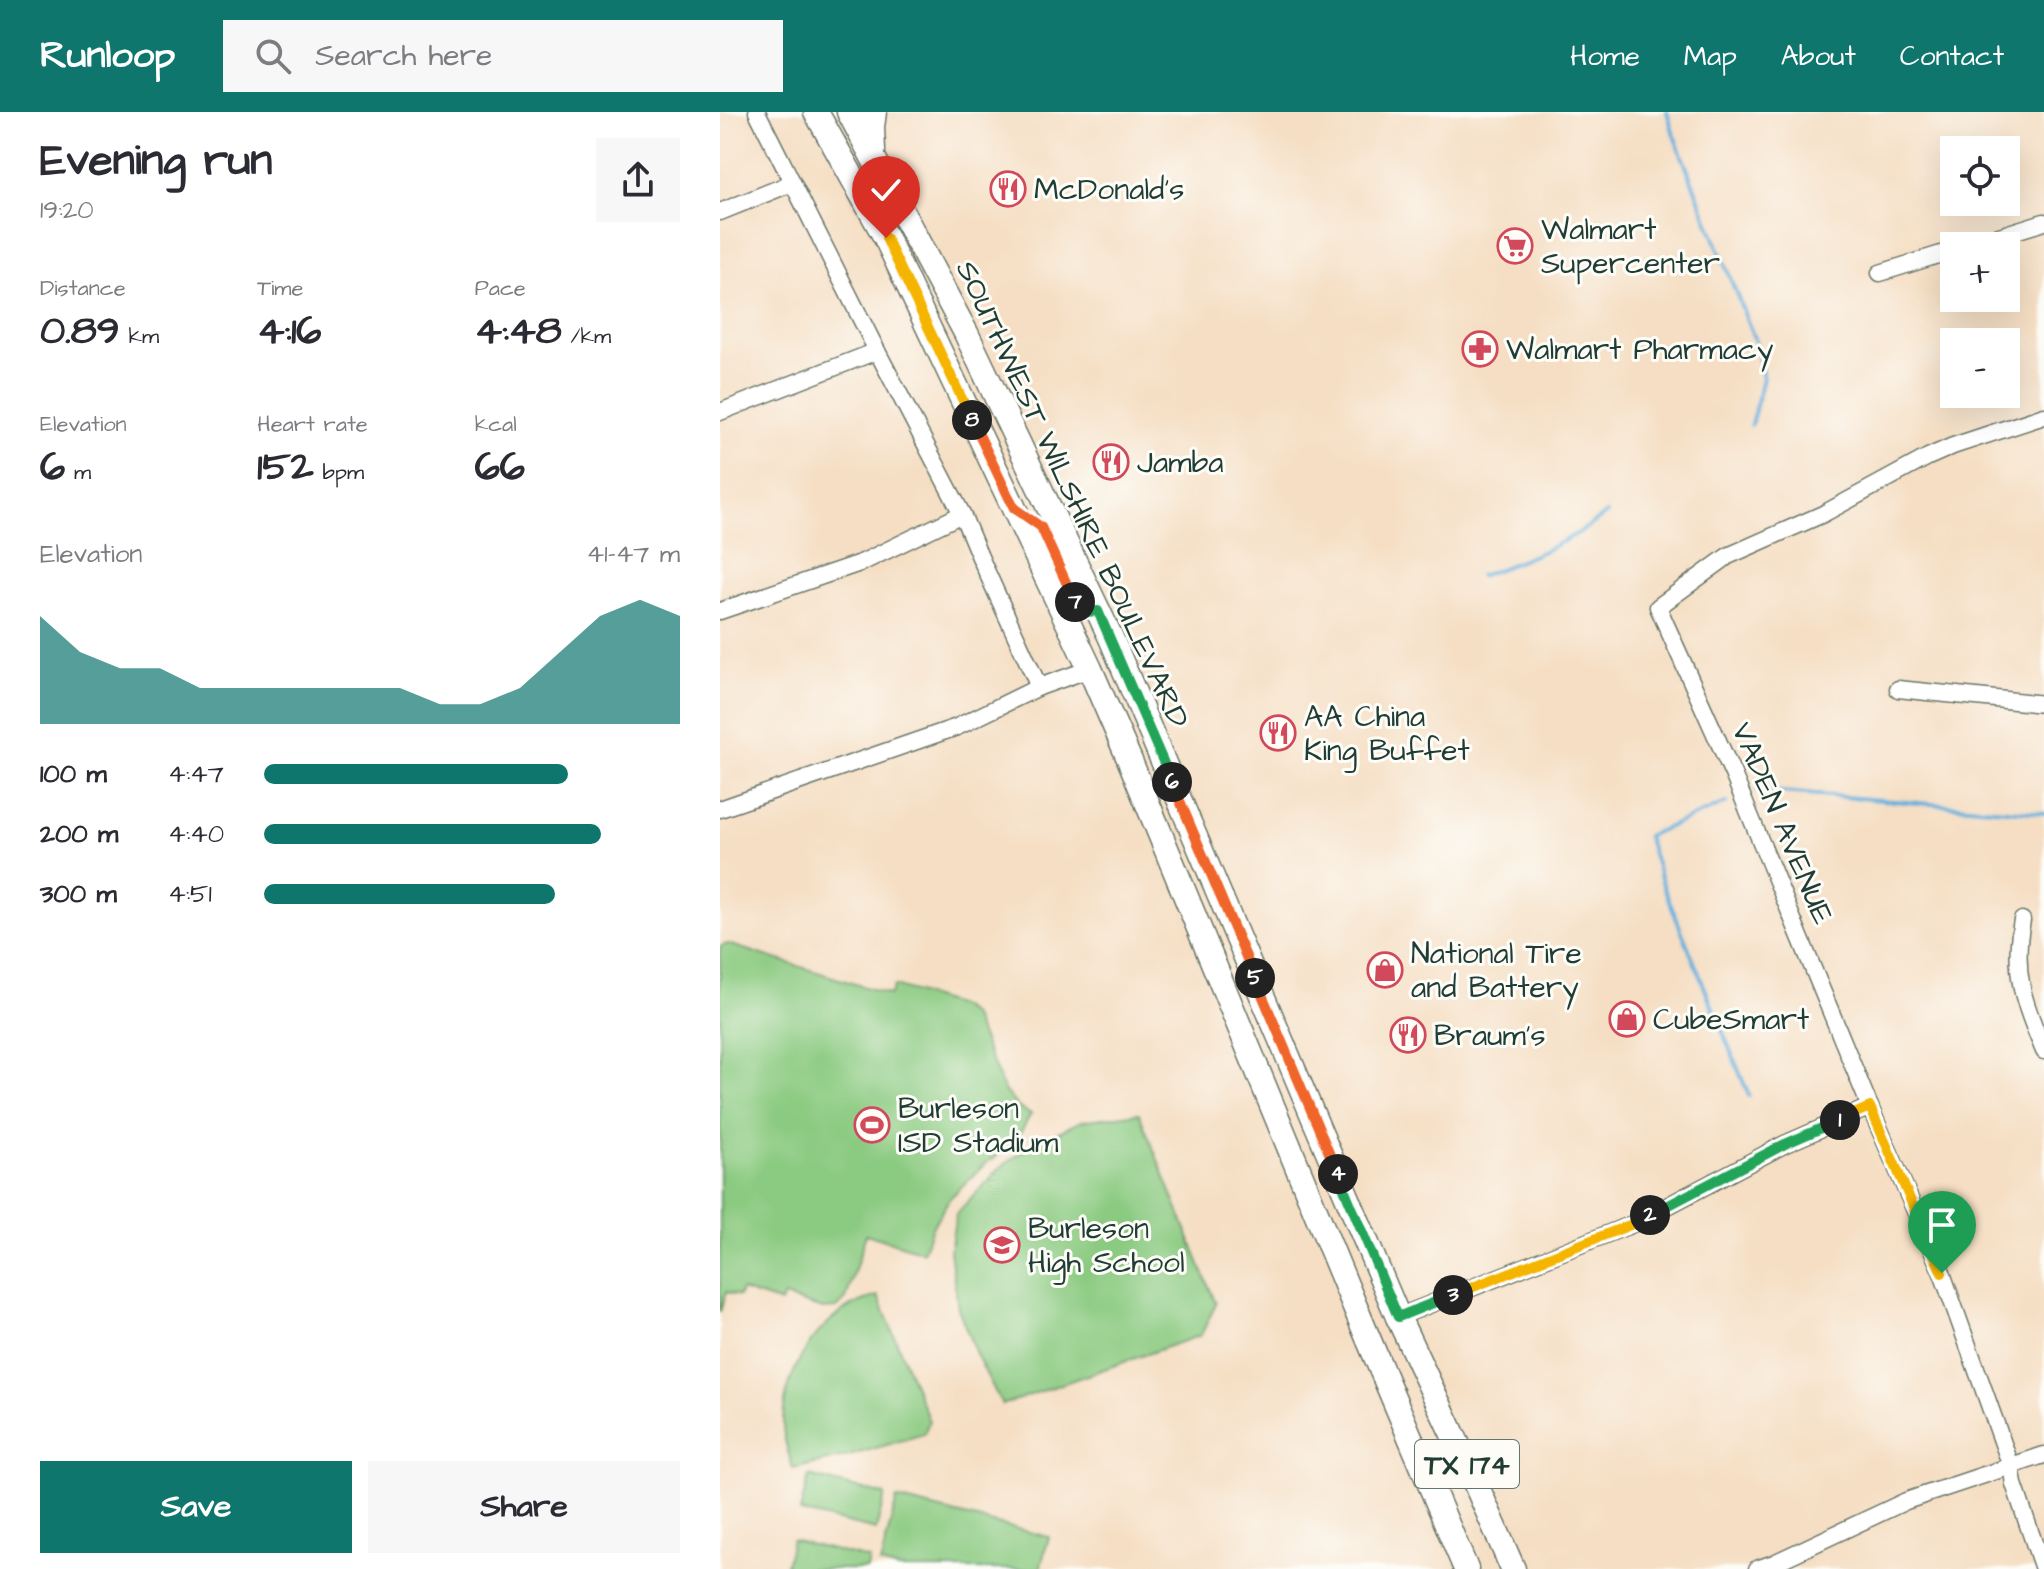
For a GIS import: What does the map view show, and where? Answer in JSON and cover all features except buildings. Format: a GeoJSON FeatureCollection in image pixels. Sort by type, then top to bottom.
{"type":"FeatureCollection","features":[{"type":"Feature","properties":{"kind":"main road","name":"SOUTHWEST WILSHIRE BOULEVARD"},"geometry":{"type":"LineString","coordinates":[[816,112],[886,238],[1090,669],[1466,1569]]}},
{"type":"Feature","properties":{"kind":"main road","name":"SOUTHWEST WILSHIRE BOULEVARD"},"geometry":{"type":"LineString","coordinates":[[849,112],[966,333],[1098,611],[1398,1317],[1513,1569]]}},
{"type":"Feature","properties":{"kind":"main road"},"geometry":{"type":"LineString","coordinates":[[873,157],[874,112]]}},
{"type":"Feature","properties":{"kind":"main road"},"geometry":{"type":"LineString","coordinates":[[1014,508],[1041,527],[1076,604],[1086,612],[1098,611]]}},
{"type":"Feature","properties":{"kind":"main road"},"geometry":{"type":"LineString","coordinates":[[1191,908],[1220,895]]}},
{"type":"Feature","properties":{"kind":"street"},"geometry":{"type":"LineString","coordinates":[[757,112],[962,514],[1039,687]]}},
{"type":"Feature","properties":{"kind":"street"},"geometry":{"type":"LineString","coordinates":[[720,212],[792,183]]}},
{"type":"Feature","properties":{"kind":"street"},"geometry":{"type":"LineString","coordinates":[[2012,232],[2044,222]]}},
{"type":"Feature","properties":{"kind":"street"},"geometry":{"type":"LineString","coordinates":[[1880,273],[1940,254]]}},
{"type":"Feature","properties":{"kind":"street"},"geometry":{"type":"LineString","coordinates":[[720,412],[877,351]]}},
{"type":"Feature","properties":{"kind":"street","name":"VADEN AVENUE"},"geometry":{"type":"LineString","coordinates":[[2043,1569],[2014,1484],[2011,1466],[1942,1273],[1733,774],[1658,607],[1728,556],[1823,514],[1928,457],[2044,416]]}},
{"type":"Feature","properties":{"kind":"street"},"geometry":{"type":"LineString","coordinates":[[720,611],[863,562],[962,514]]}},
{"type":"Feature","properties":{"kind":"street"},"geometry":{"type":"LineString","coordinates":[[720,809],[957,727],[1039,687],[1090,669]]}},
{"type":"Feature","properties":{"kind":"street"},"geometry":{"type":"LineString","coordinates":[[1898,689],[2044,704]]}},
{"type":"Feature","properties":{"kind":"street"},"geometry":{"type":"LineString","coordinates":[[2022,920],[2017,969],[2026,1008],[2044,1051]]}},
{"type":"Feature","properties":{"kind":"street"},"geometry":{"type":"LineString","coordinates":[[1398,1317],[1635,1223],[1785,1144],[1870,1107]]}},
{"type":"Feature","properties":{"kind":"street"},"geometry":{"type":"LineString","coordinates":[[1757,1569],[1906,1501],[2044,1455]]}},
{"type":"Feature","properties":{"kind":"green space","name":"Burleson ISD Stadium"},"geometry":{"type":"Polygon","coordinates":[[[728,944],[890,995],[894,986],[958,1006],[974,1020],[1005,1092],[1019,1108],[1031,1114],[1018,1137],[950,1198],[932,1227],[923,1252],[866,1234],[846,1299],[837,1308],[823,1309],[784,1297],[781,1303],[741,1290],[739,1296],[726,1292],[720,1312],[720,946],[728,944]]]}},
{"type":"Feature","properties":{"kind":"green space"},"geometry":{"type":"Polygon","coordinates":[[[1139,1113],[1216,1304],[1201,1335],[1002,1405],[976,1354],[958,1308],[950,1251],[956,1214],[1001,1167],[1030,1146],[1081,1121],[1139,1113]]]}},
{"type":"Feature","properties":{"kind":"green space"},"geometry":{"type":"Polygon","coordinates":[[[878,1296],[929,1421],[924,1434],[793,1469],[783,1420],[794,1371],[812,1341],[835,1317],[852,1305],[878,1296]]]}},
{"type":"Feature","properties":{"kind":"green space"},"geometry":{"type":"Polygon","coordinates":[[[809,1476],[885,1495],[876,1530],[800,1512],[809,1476]]]}},
{"type":"Feature","properties":{"kind":"green space"},"geometry":{"type":"Polygon","coordinates":[[[897,1499],[1049,1537],[1040,1569],[899,1569],[880,1564],[897,1499]]]}},
{"type":"Feature","properties":{"kind":"green space"},"geometry":{"type":"Polygon","coordinates":[[[792,1540],[869,1559],[867,1569],[785,1569],[792,1540]]]}},
{"type":"Feature","properties":{"kind":"waterway"},"geometry":{"type":"LineString","coordinates":[[1667,112],[1755,341],[1763,378],[1751,425]]}},
{"type":"Feature","properties":{"kind":"waterway"},"geometry":{"type":"LineString","coordinates":[[1480,576],[1562,542],[1607,513]]}},
{"type":"Feature","properties":{"kind":"waterway"},"geometry":{"type":"LineString","coordinates":[[1757,790],[2044,813]]}},
{"type":"Feature","properties":{"kind":"waterway"},"geometry":{"type":"LineString","coordinates":[[1726,803],[1647,836],[1664,888],[1749,1096]]}},
{"type":"Feature","properties":{"kind":"place","name":"McDonald's"},"geometry":{"type":"Point","coordinates":[1008,189]}},
{"type":"Feature","properties":{"kind":"place","name":"Walmart Supercenter"},"geometry":{"type":"Point","coordinates":[1515,246]}},
{"type":"Feature","properties":{"kind":"place","name":"Walmart Pharmacy"},"geometry":{"type":"Point","coordinates":[1480,349]}},
{"type":"Feature","properties":{"kind":"place","name":"Jamba"},"geometry":{"type":"Point","coordinates":[1111,462]}},
{"type":"Feature","properties":{"kind":"place","name":"AA China King Buffet"},"geometry":{"type":"Point","coordinates":[1278,733]}},
{"type":"Feature","properties":{"kind":"place","name":"National Tire and Battery"},"geometry":{"type":"Point","coordinates":[1385,970]}},
{"type":"Feature","properties":{"kind":"place","name":"CubeSmart"},"geometry":{"type":"Point","coordinates":[1627,1019]}},
{"type":"Feature","properties":{"kind":"place","name":"Braum's"},"geometry":{"type":"Point","coordinates":[1408,1035]}},
{"type":"Feature","properties":{"kind":"place","name":"Burleson ISD Stadium"},"geometry":{"type":"Point","coordinates":[872,1125]}},
{"type":"Feature","properties":{"kind":"place","name":"Burleson High School"},"geometry":{"type":"Point","coordinates":[1002,1245]}},
{"type":"Feature","properties":{"kind":"route"},"geometry":{"type":"LineString","coordinates":[[886,238],[1014,508],[1041,527],[1076,604],[1086,612],[1098,611],[1111,638],[1398,1317],[1635,1223],[1785,1144],[1870,1107],[1942,1273]]}}]}
